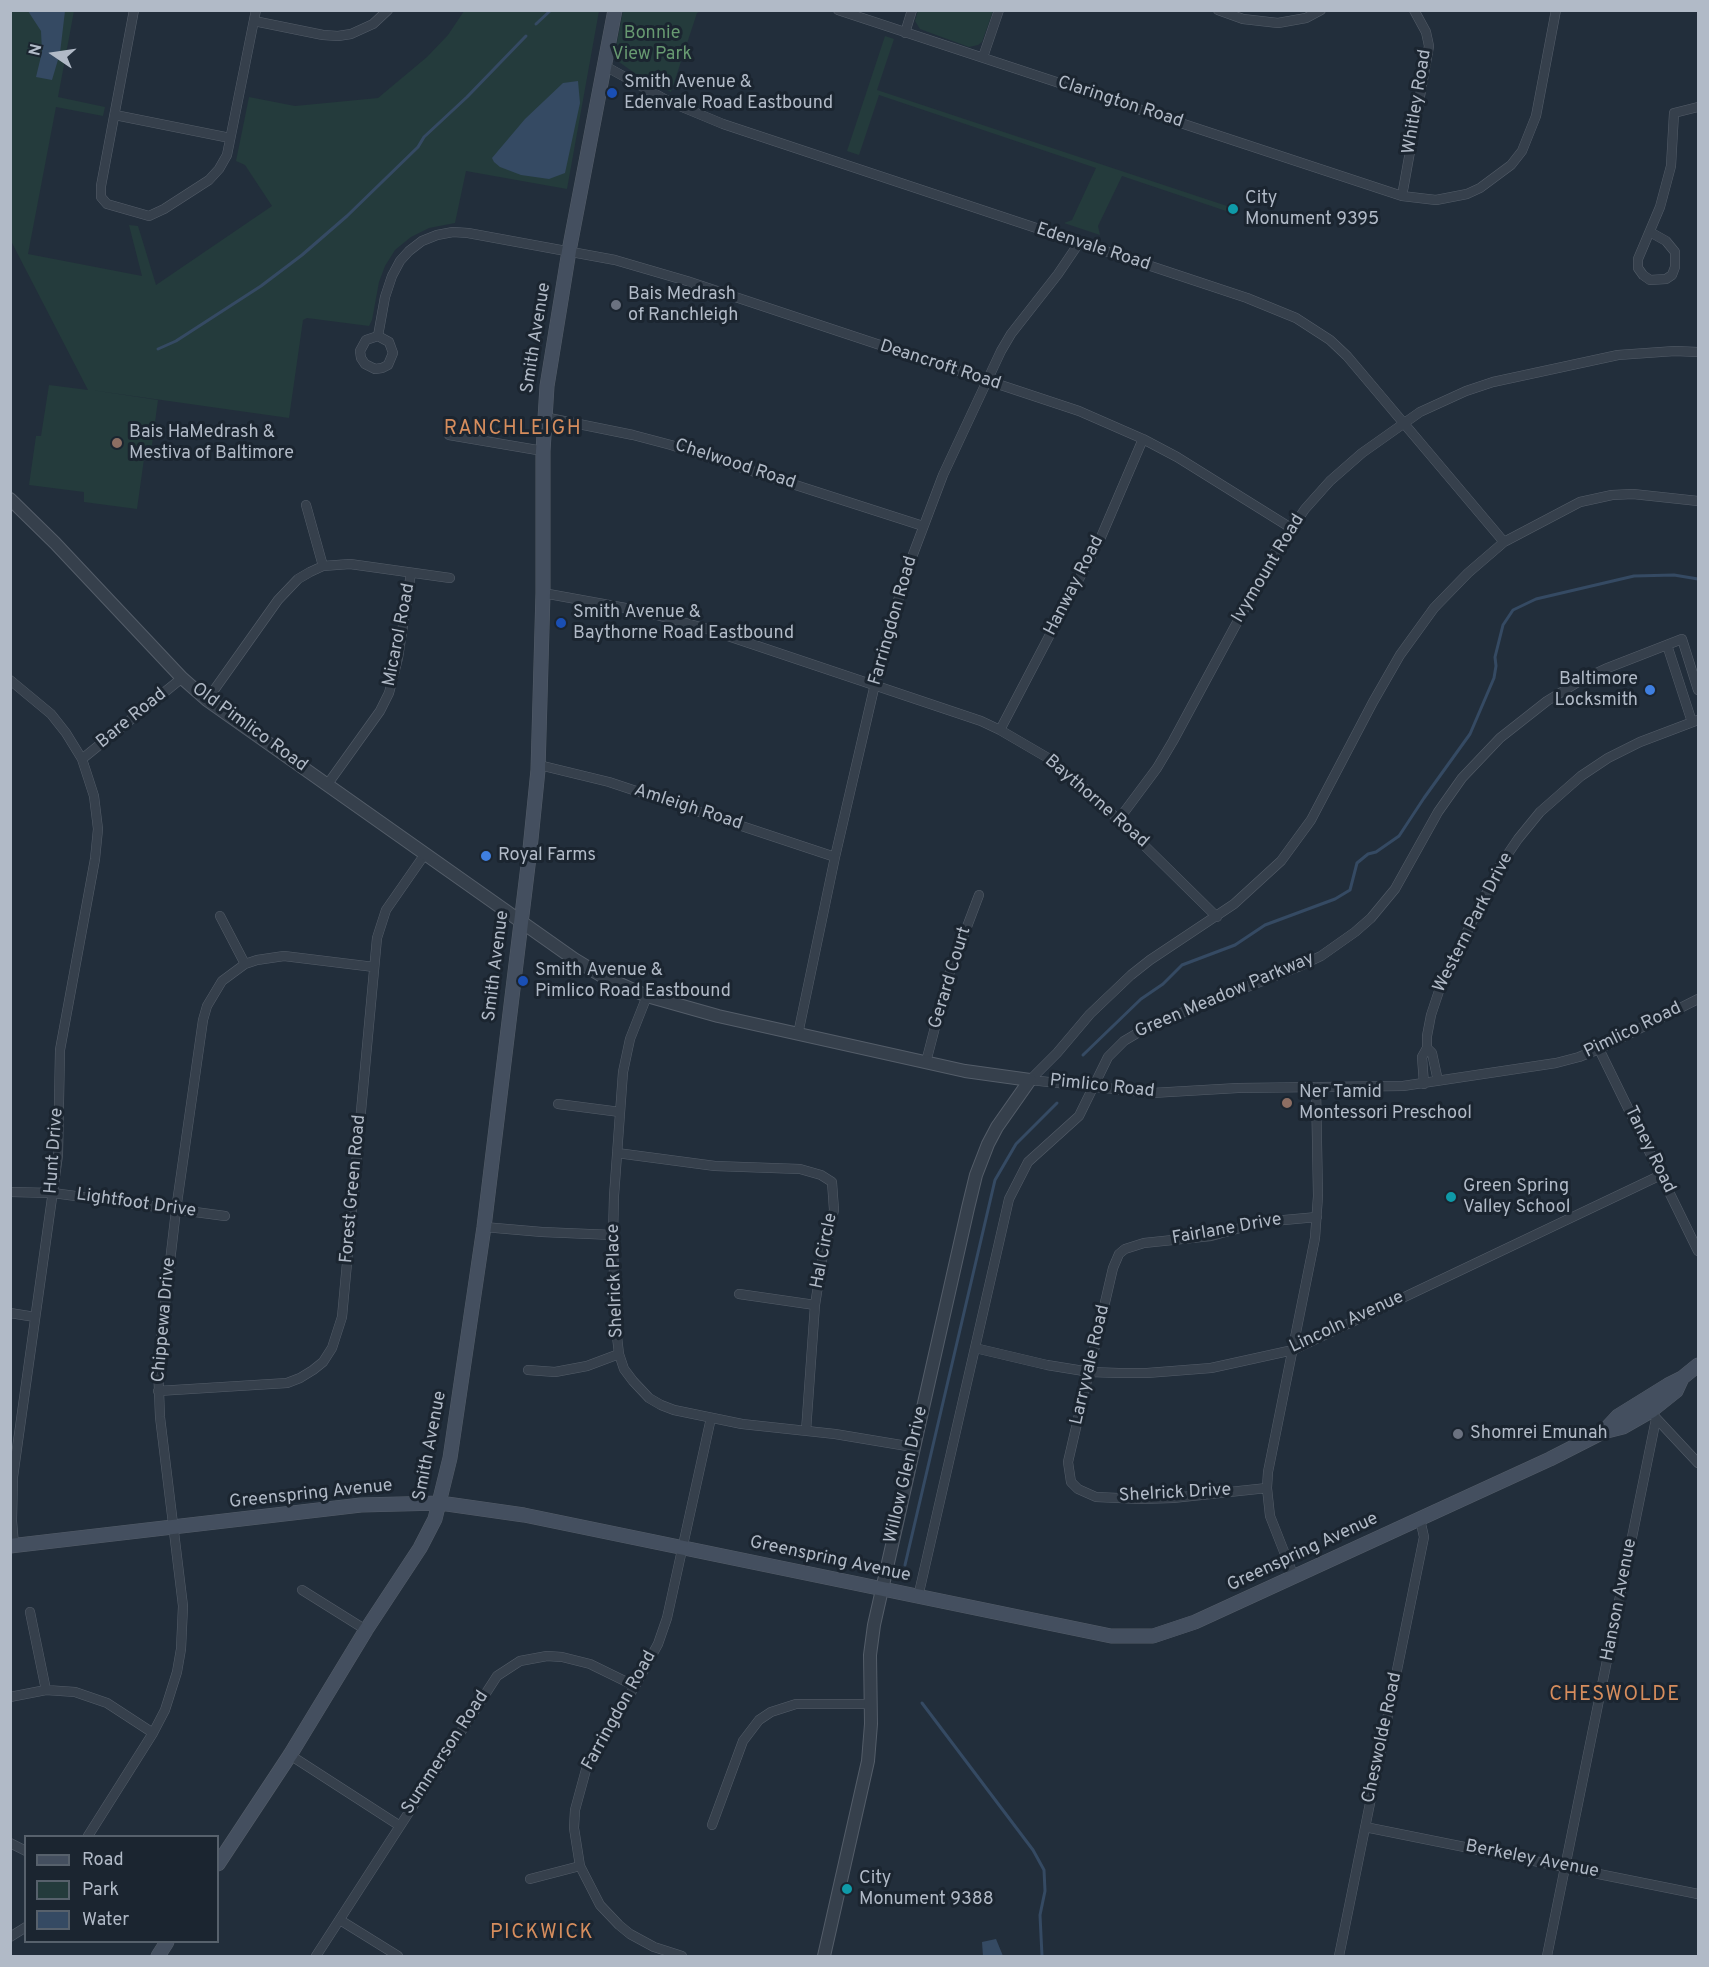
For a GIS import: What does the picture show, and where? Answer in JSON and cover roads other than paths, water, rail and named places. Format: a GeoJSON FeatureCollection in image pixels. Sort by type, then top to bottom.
{"type":"FeatureCollection","features":[{"type":"Feature","properties":{"kind":"main road","name":"Smith Avenue"},"geometry":{"type":"LineString","coordinates":[[219,1862],[290,1755],[366,1630],[420,1548],[440,1503],[450,1458],[484,1227],[539,765],[544,417],[552,350],[569,251],[615,10]]}},
{"type":"Feature","properties":{"kind":"main road","name":"Greenspring Avenue"},"geometry":{"type":"LineString","coordinates":[[12,1546],[361,1506],[440,1503],[524,1515],[1111,1636],[1152,1636],[1170,1632],[1294,1577],[1550,1459],[1602,1432],[1618,1416],[1650,1410],[1668,1385],[1682,1378],[1698,1365]]}},
{"type":"Feature","properties":{"kind":"main road"},"geometry":{"type":"LineString","coordinates":[[158,1956],[166,1943]]}},
{"type":"Feature","properties":{"kind":"street"},"geometry":{"type":"LineString","coordinates":[[134,10],[101,186],[101,197],[107,204],[149,216],[209,180],[227,155],[256,10]]}},
{"type":"Feature","properties":{"kind":"street"},"geometry":{"type":"LineString","coordinates":[[254,21],[338,36],[363,30],[388,10]]}},
{"type":"Feature","properties":{"kind":"street","name":"Clarington Road"},"geometry":{"type":"LineString","coordinates":[[838,10],[1402,196],[1436,200],[1467,194],[1480,188],[1511,165],[1522,151],[1536,116],[1556,10]]}},
{"type":"Feature","properties":{"kind":"street"},"geometry":{"type":"LineString","coordinates":[[905,33],[912,10]]}},
{"type":"Feature","properties":{"kind":"street"},"geometry":{"type":"LineString","coordinates":[[982,57],[999,10]]}},
{"type":"Feature","properties":{"kind":"street"},"geometry":{"type":"LineString","coordinates":[[1218,10],[1243,19],[1278,23],[1306,18],[1321,10]]}},
{"type":"Feature","properties":{"kind":"street","name":"Whitley Road"},"geometry":{"type":"LineString","coordinates":[[1402,196],[1429,46],[1426,32],[1414,10]]}},
{"type":"Feature","properties":{"kind":"street","name":"Edenvale Road"},"geometry":{"type":"LineString","coordinates":[[605,66],[670,102],[723,124],[1247,298],[1296,318],[1330,340],[1347,356],[1504,542]]}},
{"type":"Feature","properties":{"kind":"street"},"geometry":{"type":"LineString","coordinates":[[1650,232],[1666,241],[1675,252],[1675,267],[1672,275],[1666,279],[1650,280],[1643,275],[1638,268],[1641,249],[1660,207],[1671,166],[1674,113],[1698,107]]}},
{"type":"Feature","properties":{"kind":"street"},"geometry":{"type":"LineString","coordinates":[[115,116],[230,138]]}},
{"type":"Feature","properties":{"kind":"street","name":"Deancroft Road"},"geometry":{"type":"LineString","coordinates":[[378,336],[385,297],[392,276],[400,261],[422,241],[453,232],[569,251],[687,281],[1079,411],[1143,439],[1177,457],[1291,528]]}},
{"type":"Feature","properties":{"kind":"street","name":"Farringdon Road"},"geometry":{"type":"LineString","coordinates":[[798,1034],[875,684],[898,598],[922,526],[986,381],[1011,334],[1079,243]]}},
{"type":"Feature","properties":{"kind":"street","name":"Ivymount Road"},"geometry":{"type":"LineString","coordinates":[[1119,819],[1157,768],[1173,741],[1274,554],[1291,528],[1330,482],[1362,453],[1404,423],[1440,402],[1493,382],[1618,355],[1665,351],[1698,352]]}},
{"type":"Feature","properties":{"kind":"street","name":"Chelwood Road"},"geometry":{"type":"LineString","coordinates":[[544,417],[671,445],[922,526]]}},
{"type":"Feature","properties":{"kind":"street"},"geometry":{"type":"LineString","coordinates":[[449,435],[543,451]]}},
{"type":"Feature","properties":{"kind":"street","name":"Hanway Road"},"geometry":{"type":"LineString","coordinates":[[1000,730],[1101,537],[1143,439]]}},
{"type":"Feature","properties":{"kind":"street"},"geometry":{"type":"LineString","coordinates":[[1030,1080],[1057,1053],[1090,1014],[1131,975],[1157,955],[1217,917],[1250,891],[1281,861],[1311,820],[1382,685],[1417,631],[1450,591],[1504,542],[1558,513],[1597,497],[1633,494],[1698,501]]}},
{"type":"Feature","properties":{"kind":"street","name":"Old Pimlico Road"},"geometry":{"type":"LineString","coordinates":[[10,499],[56,543],[182,678],[207,700],[521,920]]}},
{"type":"Feature","properties":{"kind":"street"},"geometry":{"type":"LineString","coordinates":[[306,505],[323,566]]}},
{"type":"Feature","properties":{"kind":"street"},"geometry":{"type":"LineString","coordinates":[[207,700],[289,587],[304,575],[323,566],[350,564],[450,578]]}},
{"type":"Feature","properties":{"kind":"street","name":"Micarol Road"},"geometry":{"type":"LineString","coordinates":[[327,785],[380,711],[389,693],[398,658],[411,573]]}},
{"type":"Feature","properties":{"kind":"street","name":"Baythorne Road"},"geometry":{"type":"LineString","coordinates":[[543,593],[610,604],[671,618],[875,684],[981,721],[1000,730],[1048,758],[1119,819],[1217,917]]}},
{"type":"Feature","properties":{"kind":"street","name":"Green Meadow Parkway"},"geometry":{"type":"LineString","coordinates":[[1093,1086],[1108,1057],[1136,1033],[1167,1017],[1300,966],[1321,956],[1355,932],[1377,911],[1395,889],[1449,796],[1480,757],[1530,712],[1583,679],[1622,661],[1682,639],[1698,690]]}},
{"type":"Feature","properties":{"kind":"street"},"geometry":{"type":"LineString","coordinates":[[1667,645],[1695,721]]}},
{"type":"Feature","properties":{"kind":"street","name":"Bare Road"},"geometry":{"type":"LineString","coordinates":[[82,759],[182,678]]}},
{"type":"Feature","properties":{"kind":"street","name":"Hunt Drive"},"geometry":{"type":"LineString","coordinates":[[10,680],[51,714],[66,733],[82,759],[90,780],[97,814],[97,845],[60,1050],[59,1138],[53,1193],[35,1317],[14,1435],[12,1546]]}},
{"type":"Feature","properties":{"kind":"street","name":"Western Park Drive"},"geometry":{"type":"LineString","coordinates":[[1424,1083],[1422,1057],[1427,1048],[1431,1015],[1442,982],[1501,864],[1518,840],[1540,812],[1581,776],[1608,758],[1640,742],[1695,721]]}},
{"type":"Feature","properties":{"kind":"street","name":"Amleigh Road"},"geometry":{"type":"LineString","coordinates":[[539,765],[609,782],[835,858]]}},
{"type":"Feature","properties":{"kind":"street","name":"Forest Green Road"},"geometry":{"type":"LineString","coordinates":[[158,1391],[287,1383],[313,1370],[323,1362],[332,1348],[342,1317],[377,938],[383,917],[425,854]]}},
{"type":"Feature","properties":{"kind":"street","name":"Gerard Court"},"geometry":{"type":"LineString","coordinates":[[926,1062],[948,977],[979,895]]}},
{"type":"Feature","properties":{"kind":"street"},"geometry":{"type":"LineString","coordinates":[[220,916],[245,964]]}},
{"type":"Feature","properties":{"kind":"street","name":"Pimlico Road"},"geometry":{"type":"LineString","coordinates":[[521,920],[574,959],[602,976],[646,996],[708,1014],[988,1075],[1152,1094],[1238,1088],[1403,1086],[1557,1063],[1579,1058],[1599,1049],[1698,999]]}},
{"type":"Feature","properties":{"kind":"street","name":"Chippewa Drive"},"geometry":{"type":"LineString","coordinates":[[89,1835],[153,1733],[171,1694],[182,1649],[183,1606],[158,1391],[160,1336],[202,1020],[207,1006],[222,981],[245,964],[270,957],[284,956],[374,967]]}},
{"type":"Feature","properties":{"kind":"street","name":"Shelrick Place"},"geometry":{"type":"LineString","coordinates":[[646,996],[626,1055],[617,1153],[613,1235],[615,1329],[624,1369],[649,1398],[674,1410],[767,1428],[866,1438],[913,1447]]}},
{"type":"Feature","properties":{"kind":"street","name":"Western Park Drive"},"geometry":{"type":"LineString","coordinates":[[1427,1048],[1432,1053],[1438,1081]]}},
{"type":"Feature","properties":{"kind":"street","name":"Taney Road"},"geometry":{"type":"LineString","coordinates":[[1599,1049],[1698,1251]]}},
{"type":"Feature","properties":{"kind":"street","name":"Willow Glen Drive"},"geometry":{"type":"LineString","coordinates":[[824,1956],[868,1761],[872,1640],[881,1589],[978,1168],[997,1127],[1030,1080]]}},
{"type":"Feature","properties":{"kind":"street","name":"Willow Glen Drive"},"geometry":{"type":"LineString","coordinates":[[918,1597],[1004,1215],[1014,1186],[1028,1162],[1079,1116],[1093,1086]]}},
{"type":"Feature","properties":{"kind":"street"},"geometry":{"type":"LineString","coordinates":[[1294,1577],[1272,1522],[1267,1488],[1268,1472],[1315,1238],[1317,1217],[1316,1087]]}},
{"type":"Feature","properties":{"kind":"street"},"geometry":{"type":"LineString","coordinates":[[558,1104],[620,1112]]}},
{"type":"Feature","properties":{"kind":"street","name":"Hal Circle"},"geometry":{"type":"LineString","coordinates":[[617,1153],[716,1166],[800,1169],[821,1175],[832,1182],[834,1210],[823,1254],[815,1305],[806,1431]]}},
{"type":"Feature","properties":{"kind":"street","name":"Lincoln Avenue"},"geometry":{"type":"LineString","coordinates":[[975,1348],[1047,1365],[1090,1372],[1148,1373],[1211,1368],[1293,1350],[1661,1175]]}},
{"type":"Feature","properties":{"kind":"street","name":"Lightfoot Drive"},"geometry":{"type":"LineString","coordinates":[[10,1192],[53,1193],[225,1216]]}},
{"type":"Feature","properties":{"kind":"street","name":"Fairlane Drive"},"geometry":{"type":"LineString","coordinates":[[1113,1268],[1119,1254],[1133,1245],[1211,1236],[1262,1222],[1317,1217]]}},
{"type":"Feature","properties":{"kind":"street"},"geometry":{"type":"LineString","coordinates":[[484,1227],[613,1235]]}},
{"type":"Feature","properties":{"kind":"street","name":"Larryvale Road"},"geometry":{"type":"LineString","coordinates":[[1068,1462],[1113,1268]]}},
{"type":"Feature","properties":{"kind":"street"},"geometry":{"type":"LineString","coordinates":[[739,1294],[815,1305]]}},
{"type":"Feature","properties":{"kind":"street"},"geometry":{"type":"LineString","coordinates":[[10,1313],[35,1317]]}},
{"type":"Feature","properties":{"kind":"street"},"geometry":{"type":"LineString","coordinates":[[528,1370],[555,1372],[587,1366],[619,1354]]}},
{"type":"Feature","properties":{"kind":"street"},"geometry":{"type":"LineString","coordinates":[[1650,1410],[1698,1464]]}},
{"type":"Feature","properties":{"kind":"street","name":"Hanson Avenue"},"geometry":{"type":"LineString","coordinates":[[1547,1956],[1650,1410]]}},
{"type":"Feature","properties":{"kind":"street","name":"Farringdon Road"},"geometry":{"type":"LineString","coordinates":[[682,1956],[654,1947],[619,1925],[600,1905],[580,1866],[574,1828],[575,1810],[587,1766],[658,1644],[667,1618],[711,1418]]}},
{"type":"Feature","properties":{"kind":"street","name":"Shelrick Drive"},"geometry":{"type":"LineString","coordinates":[[1068,1462],[1071,1482],[1078,1489],[1096,1497],[1173,1498],[1267,1488]]}},
{"type":"Feature","properties":{"kind":"street","name":"Cheswolde Road"},"geometry":{"type":"LineString","coordinates":[[1339,1956],[1424,1537],[1420,1519]]}},
{"type":"Feature","properties":{"kind":"street"},"geometry":{"type":"LineString","coordinates":[[302,1590],[366,1630]]}},
{"type":"Feature","properties":{"kind":"street"},"geometry":{"type":"LineString","coordinates":[[30,1612],[46,1690]]}},
{"type":"Feature","properties":{"kind":"street","name":"Summerson Road"},"geometry":{"type":"LineString","coordinates":[[316,1956],[497,1676],[520,1661],[534,1658],[562,1658],[590,1664],[635,1686]]}},
{"type":"Feature","properties":{"kind":"street"},"geometry":{"type":"LineString","coordinates":[[10,1697],[46,1690],[63,1690],[91,1696],[107,1703],[153,1733]]}},
{"type":"Feature","properties":{"kind":"street"},"geometry":{"type":"LineString","coordinates":[[712,1825],[743,1741],[750,1730],[765,1716],[796,1704],[871,1704]]}},
{"type":"Feature","properties":{"kind":"street"},"geometry":{"type":"LineString","coordinates":[[290,1755],[400,1826]]}},
{"type":"Feature","properties":{"kind":"street","name":"Berkeley Avenue"},"geometry":{"type":"LineString","coordinates":[[1365,1827],[1698,1894]]}},
{"type":"Feature","properties":{"kind":"street"},"geometry":{"type":"LineString","coordinates":[[10,1843],[24,1850]]}},
{"type":"Feature","properties":{"kind":"street"},"geometry":{"type":"LineString","coordinates":[[530,1879],[580,1866]]}},
{"type":"Feature","properties":{"kind":"street"},"geometry":{"type":"LineString","coordinates":[[340,1920],[398,1956]]}},
{"type":"Feature","properties":{"kind":"street"},"geometry":{"type":"LineString","coordinates":[[10,1937],[24,1928]]}},
{"type":"Feature","properties":{"kind":"water"},"geometry":{"type":"Polygon","coordinates":[[[28,11],[65,11],[60,53],[52,80],[36,77],[42,52],[41,31],[28,11]]]}},
{"type":"Feature","properties":{"kind":"water"},"geometry":{"type":"Polygon","coordinates":[[[578,81],[580,103],[565,173],[549,179],[521,175],[500,167],[494,162],[492,158],[525,119],[563,83],[578,81]]]}},
{"type":"Feature","properties":{"kind":"water"},"geometry":{"type":"Polygon","coordinates":[[[996,1939],[1003,1956],[983,1956],[982,1942],[996,1939]]]}},
{"type":"Feature","properties":{"kind":"waterway"},"geometry":{"type":"LineString","coordinates":[[536,24],[551,10]]}},
{"type":"Feature","properties":{"kind":"waterway"},"geometry":{"type":"LineString","coordinates":[[158,349],[176,341],[261,286],[302,255],[347,216],[418,147],[424,137],[467,97],[526,36]]}},
{"type":"Feature","properties":{"kind":"waterway"},"geometry":{"type":"LineString","coordinates":[[1083,1055],[1141,999],[1163,984],[1182,965],[1235,945],[1265,925],[1335,899],[1350,890],[1357,863],[1399,836],[1470,734],[1494,678],[1495,657],[1503,625],[1513,610],[1536,599],[1634,576],[1674,575],[1698,579]]}},
{"type":"Feature","properties":{"kind":"waterway"},"geometry":{"type":"LineString","coordinates":[[905,1565],[995,1180],[1016,1144],[1057,1103]]}},
{"type":"Feature","properties":{"kind":"waterway"},"geometry":{"type":"LineString","coordinates":[[922,1703],[1033,1850],[1044,1870],[1045,1891],[1040,1915],[1042,1956]]}},
{"type":"Feature","properties":{"kind":"place","name":"Smith Avenue & Edenvale Road Eastbound"},"geometry":{"type":"Point","coordinates":[612,93]}},
{"type":"Feature","properties":{"kind":"place","name":"City Monument 9395"},"geometry":{"type":"Point","coordinates":[1233,209]}},
{"type":"Feature","properties":{"kind":"place","name":"Bais Medrash of Ranchleigh"},"geometry":{"type":"Point","coordinates":[616,305]}},
{"type":"Feature","properties":{"kind":"place","name":"Bais HaMedrash & Mestiva of Baltimore"},"geometry":{"type":"Point","coordinates":[117,443]}},
{"type":"Feature","properties":{"kind":"place","name":"Smith Avenue & Baythorne Road Eastbound"},"geometry":{"type":"Point","coordinates":[561,623]}},
{"type":"Feature","properties":{"kind":"place","name":"Baltimore Locksmith"},"geometry":{"type":"Point","coordinates":[1650,690]}},
{"type":"Feature","properties":{"kind":"place","name":"Royal Farms"},"geometry":{"type":"Point","coordinates":[486,856]}},
{"type":"Feature","properties":{"kind":"place","name":"Smith Avenue & Pimlico Road Eastbound"},"geometry":{"type":"Point","coordinates":[523,981]}},
{"type":"Feature","properties":{"kind":"place","name":"Ner Tamid Montessori Preschool"},"geometry":{"type":"Point","coordinates":[1287,1103]}},
{"type":"Feature","properties":{"kind":"place","name":"Green Spring Valley School"},"geometry":{"type":"Point","coordinates":[1451,1197]}},
{"type":"Feature","properties":{"kind":"place","name":"Shomrei Emunah"},"geometry":{"type":"Point","coordinates":[1458,1434]}},
{"type":"Feature","properties":{"kind":"place","name":"City Monument 9388"},"geometry":{"type":"Point","coordinates":[847,1889]}},
{"type":"Feature","properties":{"kind":"district","name":"RANCHLEIGH"},"geometry":{"type":"Point","coordinates":[513,430]}},
{"type":"Feature","properties":{"kind":"district","name":"CHESWOLDE"},"geometry":{"type":"Point","coordinates":[1615,1696]}},
{"type":"Feature","properties":{"kind":"district","name":"PICKWICK"},"geometry":{"type":"Point","coordinates":[542,1934]}},
{"type":"Feature","properties":{"kind":"park label","name":"Bonnie View Park"},"geometry":{"type":"Point","coordinates":[652,44]}}]}
